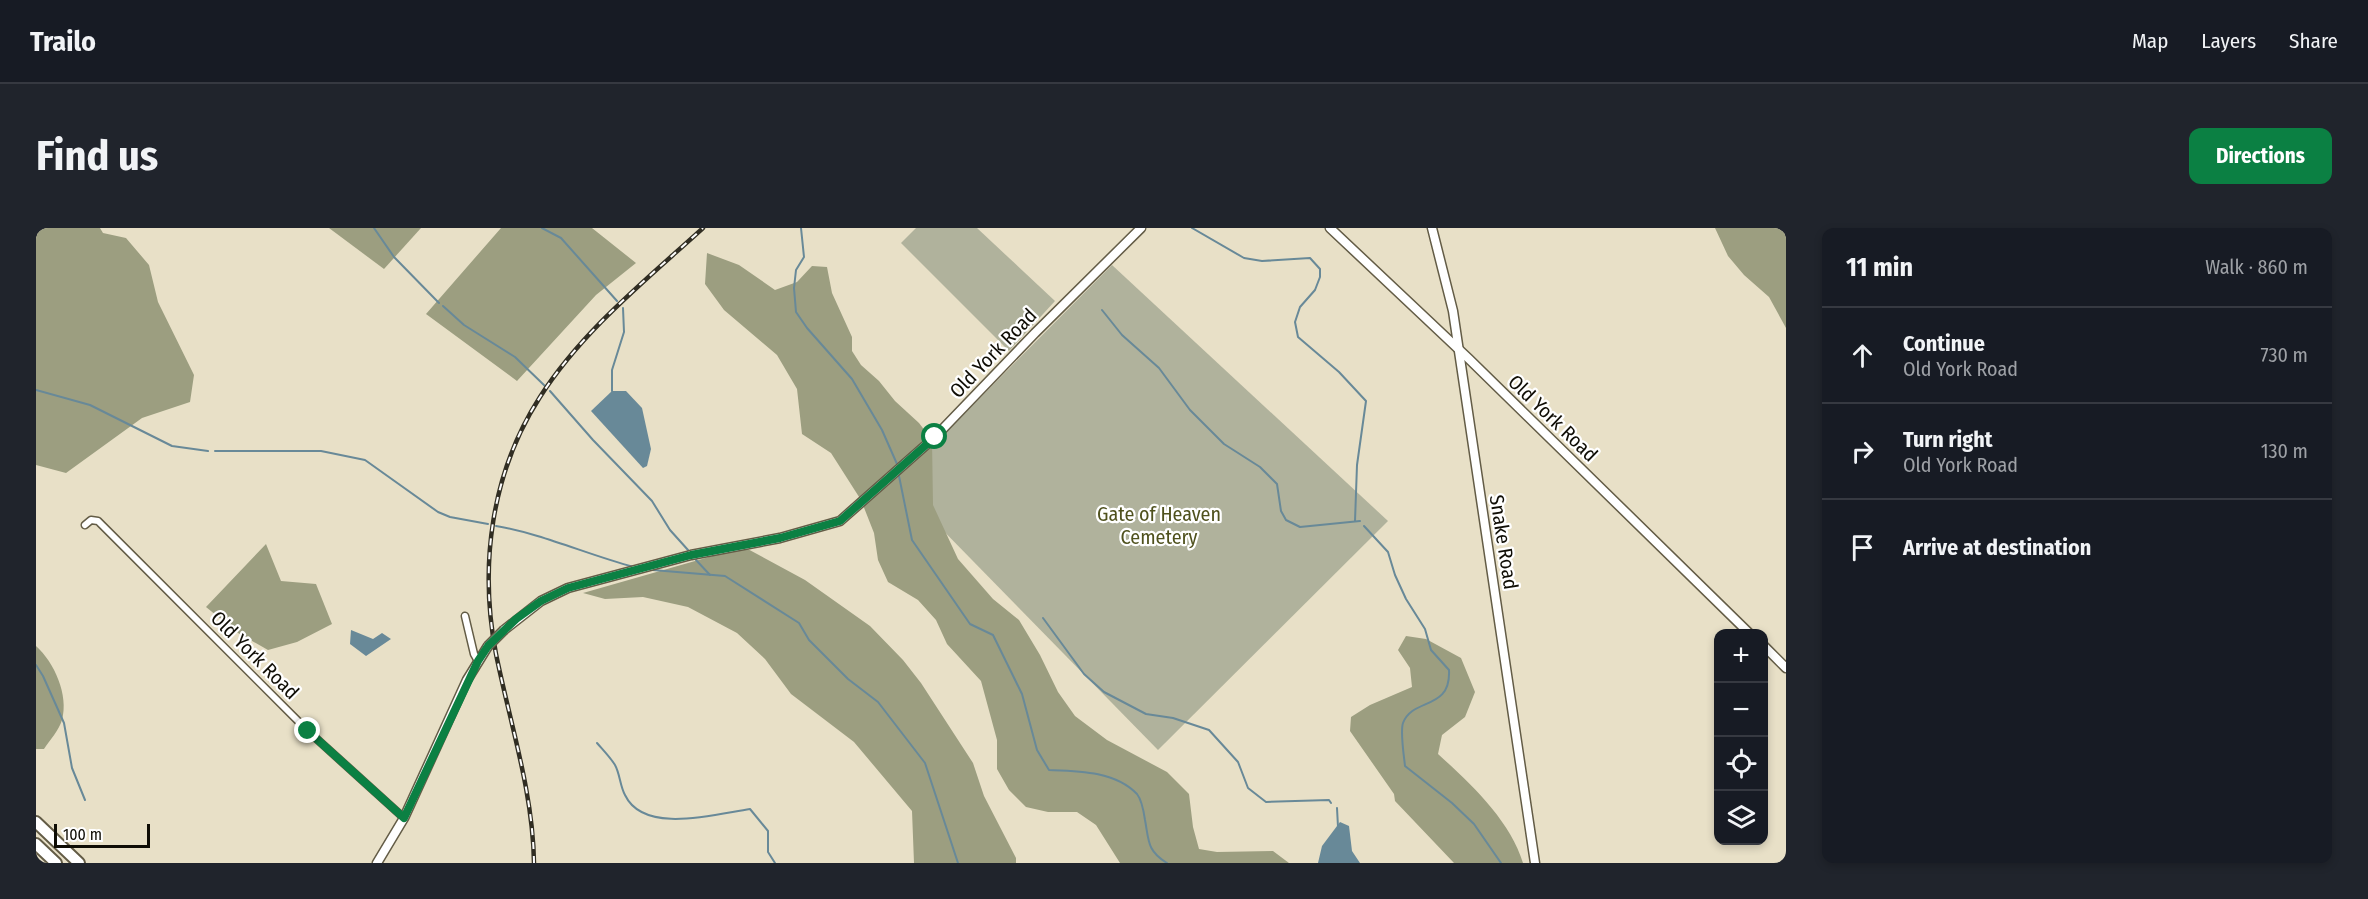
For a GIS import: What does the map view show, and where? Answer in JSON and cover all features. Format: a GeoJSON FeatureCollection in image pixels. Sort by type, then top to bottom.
{"type":"FeatureCollection","features":[{"type":"Feature","properties":{"kind":"highway"},"geometry":{"type":"LineString","coordinates":[[36,822],[79,863]]}},
{"type":"Feature","properties":{"kind":"highway"},"geometry":{"type":"LineString","coordinates":[[57,842],[88,863]]}},
{"type":"Feature","properties":{"kind":"highway"},"geometry":{"type":"LineString","coordinates":[[36,844],[54,862]]}},
{"type":"Feature","properties":{"kind":"street","name":"Old York Road"},"geometry":{"type":"LineString","coordinates":[[377,863],[404,818],[478,661],[488,646],[504,630],[541,601],[568,588],[691,555],[780,538],[840,521],[935,437],[1141,228]]}},
{"type":"Feature","properties":{"kind":"street","name":"Old York Road"},"geometry":{"type":"LineString","coordinates":[[1330,228],[1746,629]]}},
{"type":"Feature","properties":{"kind":"street","name":"Snake Road"},"geometry":{"type":"LineString","coordinates":[[1432,228],[1453,311],[1535,863]]}},
{"type":"Feature","properties":{"kind":"street","name":"Old York Road"},"geometry":{"type":"LineString","coordinates":[[85,525],[91,520],[98,520],[308,731],[404,818]]}},
{"type":"Feature","properties":{"kind":"street"},"geometry":{"type":"LineString","coordinates":[[465,616],[474,654],[478,661]]}},
{"type":"Feature","properties":{"kind":"street"},"geometry":{"type":"LineString","coordinates":[[1768,650],[1786,668]]}},
{"type":"Feature","properties":{"kind":"green space"},"geometry":{"type":"Polygon","coordinates":[[[36,228],[100,228],[103,233],[126,238],[149,265],[158,302],[194,375],[190,402],[142,418],[66,473],[36,465],[36,228]]]}},
{"type":"Feature","properties":{"kind":"green space"},"geometry":{"type":"Polygon","coordinates":[[[329,228],[421,228],[384,269],[329,228]]]}},
{"type":"Feature","properties":{"kind":"green space"},"geometry":{"type":"Polygon","coordinates":[[[501,228],[592,228],[636,263],[596,295],[517,381],[426,314],[501,228]]]}},
{"type":"Feature","properties":{"kind":"green space"},"geometry":{"type":"Polygon","coordinates":[[[916,228],[977,228],[1055,301],[1009,351],[901,243],[916,228]]]}},
{"type":"Feature","properties":{"kind":"green space"},"geometry":{"type":"Polygon","coordinates":[[[1715,228],[1786,228],[1786,328],[1769,297],[1744,275],[1728,256],[1715,228]]]}},
{"type":"Feature","properties":{"kind":"green space"},"geometry":{"type":"Polygon","coordinates":[[[707,253],[739,265],[775,290],[797,282],[812,266],[827,267],[832,293],[852,337],[852,351],[861,365],[919,423],[932,440],[933,505],[958,559],[993,599],[1019,620],[1058,692],[1075,716],[1107,740],[1167,772],[1189,794],[1193,827],[1199,849],[1217,852],[1273,851],[1289,863],[1120,863],[1096,825],[1077,812],[1048,812],[1026,807],[1009,790],[997,769],[997,740],[981,681],[947,644],[936,620],[918,600],[888,582],[878,560],[874,533],[861,500],[831,453],[802,434],[797,389],[777,355],[724,310],[705,284],[707,253]]]}},
{"type":"Feature","properties":{"kind":"green space","name":"Gate of Heaven Cemetery"},"geometry":{"type":"Polygon","coordinates":[[[1112,265],[1388,521],[1158,750],[925,512],[930,448],[1112,265]]]}},
{"type":"Feature","properties":{"kind":"green space"},"geometry":{"type":"Polygon","coordinates":[[[266,544],[281,581],[316,584],[332,624],[297,642],[268,650],[238,633],[206,607],[266,544]]]}},
{"type":"Feature","properties":{"kind":"green space"},"geometry":{"type":"Polygon","coordinates":[[[744,547],[805,580],[870,626],[903,660],[921,683],[973,763],[984,796],[1016,858],[1016,863],[914,863],[912,811],[854,742],[791,694],[765,659],[737,633],[688,607],[643,597],[605,599],[583,593],[744,547]]]}},
{"type":"Feature","properties":{"kind":"green space"},"geometry":{"type":"Polygon","coordinates":[[[1406,636],[1426,639],[1461,658],[1475,692],[1465,717],[1442,735],[1438,754],[1476,790],[1499,817],[1517,847],[1523,863],[1454,863],[1395,801],[1394,794],[1350,731],[1351,717],[1370,705],[1412,687],[1410,668],[1398,650],[1406,636]]]}},
{"type":"Feature","properties":{"kind":"green space"},"geometry":{"type":"Polygon","coordinates":[[[36,646],[54,670],[62,690],[64,710],[61,724],[44,749],[36,749],[36,646]]]}},
{"type":"Feature","properties":{"kind":"water"},"geometry":{"type":"Polygon","coordinates":[[[612,391],[626,391],[642,408],[651,449],[647,466],[643,468],[591,411],[612,391]]]}},
{"type":"Feature","properties":{"kind":"water"},"geometry":{"type":"Polygon","coordinates":[[[351,630],[373,639],[382,633],[391,639],[366,656],[350,644],[351,630]]]}},
{"type":"Feature","properties":{"kind":"water"},"geometry":{"type":"Polygon","coordinates":[[[1340,822],[1349,826],[1352,851],[1360,863],[1318,863],[1322,846],[1340,822]]]}},
{"type":"Feature","properties":{"kind":"waterway"},"geometry":{"type":"LineString","coordinates":[[374,228],[394,257],[439,303]]}},
{"type":"Feature","properties":{"kind":"waterway"},"geometry":{"type":"LineString","coordinates":[[542,228],[561,238],[617,301]]}},
{"type":"Feature","properties":{"kind":"waterway"},"geometry":{"type":"LineString","coordinates":[[801,228],[804,257],[796,270],[794,288],[796,312],[807,328],[852,379],[882,430],[897,464]]}},
{"type":"Feature","properties":{"kind":"waterway"},"geometry":{"type":"LineString","coordinates":[[1192,228],[1244,258],[1262,261],[1310,258],[1320,269],[1320,277],[1315,290],[1300,307],[1295,322],[1298,337],[1339,372],[1366,401],[1357,465],[1355,521]]}},
{"type":"Feature","properties":{"kind":"waterway"},"geometry":{"type":"LineString","coordinates":[[443,306],[464,325],[515,357],[546,387]]}},
{"type":"Feature","properties":{"kind":"waterway"},"geometry":{"type":"LineString","coordinates":[[612,391],[612,370],[624,332],[623,308]]}},
{"type":"Feature","properties":{"kind":"waterway"},"geometry":{"type":"LineString","coordinates":[[1102,310],[1122,335],[1159,368],[1190,410],[1224,444],[1260,467],[1277,484],[1281,511],[1286,520],[1300,527],[1360,521]]}},
{"type":"Feature","properties":{"kind":"waterway"},"geometry":{"type":"LineString","coordinates":[[36,390],[90,405],[172,446],[208,451]]}},
{"type":"Feature","properties":{"kind":"waterway"},"geometry":{"type":"LineString","coordinates":[[550,391],[652,501],[670,530],[688,550]]}},
{"type":"Feature","properties":{"kind":"waterway"},"geometry":{"type":"LineString","coordinates":[[215,451],[321,451],[365,460],[438,512],[450,517],[488,524]]}},
{"type":"Feature","properties":{"kind":"waterway"},"geometry":{"type":"LineString","coordinates":[[899,476],[912,540],[970,624],[993,635],[1022,694],[1037,750],[1049,770],[1096,774],[1128,786],[1140,799],[1152,850],[1167,863]]}},
{"type":"Feature","properties":{"kind":"waterway"},"geometry":{"type":"LineString","coordinates":[[496,526],[531,534],[634,567]]}},
{"type":"Feature","properties":{"kind":"waterway"},"geometry":{"type":"LineString","coordinates":[[1364,526],[1388,552],[1406,599],[1425,629],[1431,650],[1449,670],[1448,683],[1444,692],[1438,698],[1408,715],[1403,723],[1405,766],[1452,803],[1474,824],[1501,863]]}},
{"type":"Feature","properties":{"kind":"waterway"},"geometry":{"type":"LineString","coordinates":[[696,560],[710,575]]}},
{"type":"Feature","properties":{"kind":"waterway"},"geometry":{"type":"LineString","coordinates":[[653,570],[725,576],[799,623],[809,640],[848,679],[878,702],[925,763],[958,863]]}},
{"type":"Feature","properties":{"kind":"waterway"},"geometry":{"type":"LineString","coordinates":[[1043,618],[1084,674],[1104,692],[1146,714],[1173,718],[1209,730],[1238,762],[1248,788],[1266,802],[1329,800],[1331,803]]}},
{"type":"Feature","properties":{"kind":"waterway"},"geometry":{"type":"LineString","coordinates":[[36,665],[64,723],[72,768],[85,800]]}},
{"type":"Feature","properties":{"kind":"waterway"},"geometry":{"type":"LineString","coordinates":[[597,743],[615,765],[623,791],[634,807],[648,815],[682,819],[750,809],[768,831],[768,852],[775,863]]}},
{"type":"Feature","properties":{"kind":"waterway"},"geometry":{"type":"LineString","coordinates":[[1337,808],[1338,827]]}},
{"type":"Feature","properties":{"kind":"railway"},"geometry":{"type":"LineString","coordinates":[[534,863],[530,810],[491,621],[490,554],[493,521],[500,489],[523,426],[557,373],[575,350],[616,307],[703,228]]}},
{"type":"Feature","properties":{"kind":"route"},"geometry":{"type":"LineString","coordinates":[[308,731],[404,818],[467,680],[478,661],[488,646],[504,630],[541,601],[568,588],[622,573],[691,555],[780,538],[840,521],[935,437]]}}]}
